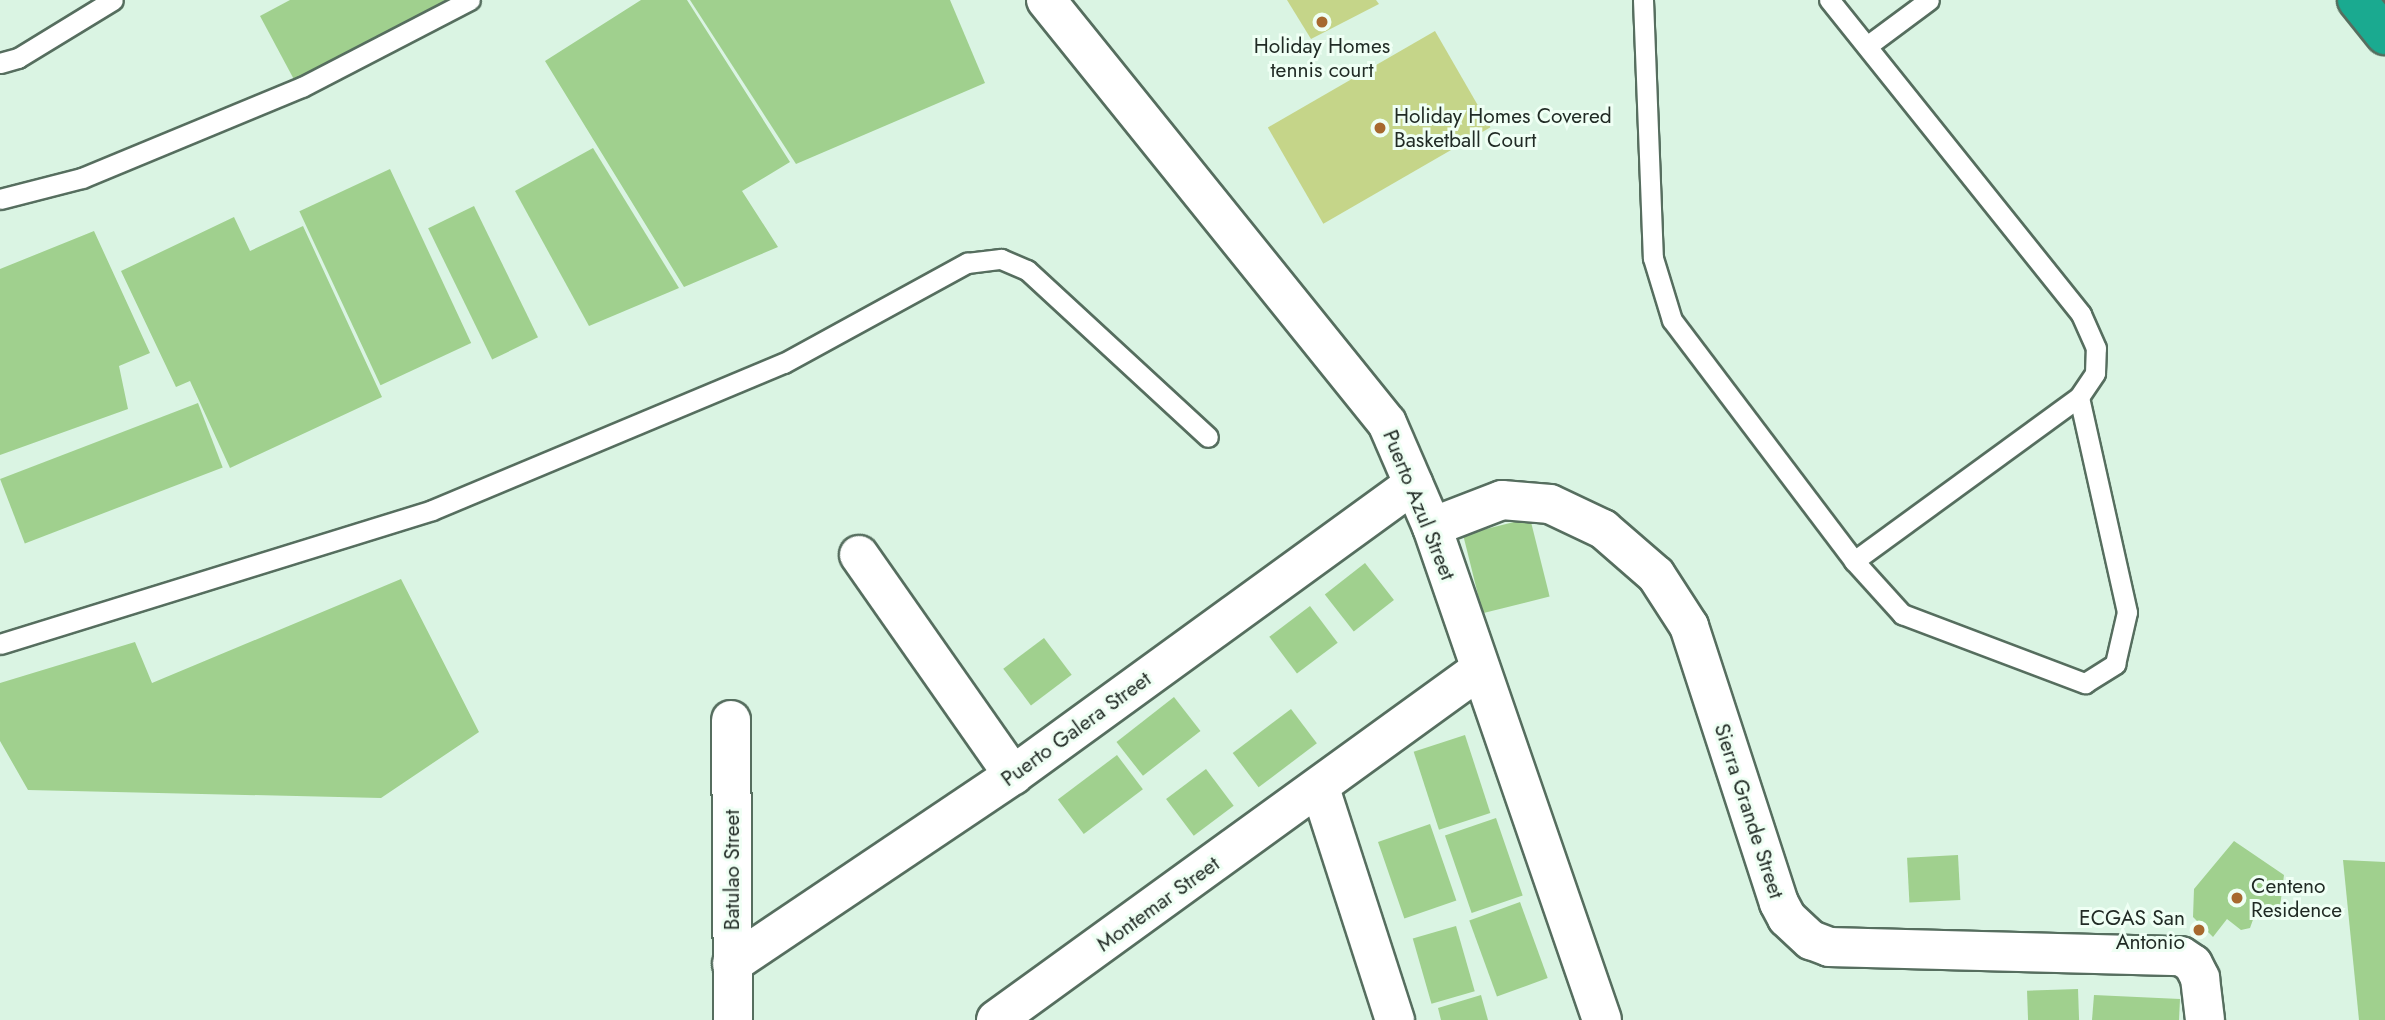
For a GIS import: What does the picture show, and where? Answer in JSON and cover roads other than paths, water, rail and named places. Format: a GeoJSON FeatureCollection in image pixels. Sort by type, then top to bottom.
{"type":"FeatureCollection","features":[{"type":"Feature","properties":{"kind":"highway"},"geometry":{"type":"LineString","coordinates":[[2357,0],[2385,34]]}},
{"type":"Feature","properties":{"kind":"street","name":"Puerto Azul Street"},"geometry":{"type":"LineString","coordinates":[[1046,0],[1387,423],[1432,527],[1479,670],[1602,1020]]}},
{"type":"Feature","properties":{"kind":"street","name":"Puerto Galera Street"},"geometry":{"type":"LineString","coordinates":[[732,964],[1013,775],[1414,484]]}},
{"type":"Feature","properties":{"kind":"street","name":"Sierra Grande Street"},"geometry":{"type":"LineString","coordinates":[[1432,527],[1502,500],[1550,504],[1603,529],[1656,575],[1689,626],[1779,903],[1787,918],[1811,940],[1829,947],[2181,956],[2193,964],[2200,978],[2205,1020]]}},
{"type":"Feature","properties":{"kind":"street"},"geometry":{"type":"LineString","coordinates":[[859,555],[1013,775]]}},
{"type":"Feature","properties":{"kind":"street","name":"Montemar Street"},"geometry":{"type":"LineString","coordinates":[[996,1020],[1320,788],[1479,670]]}},
{"type":"Feature","properties":{"kind":"street","name":"Batulao Street"},"geometry":{"type":"LineString","coordinates":[[731,720],[733,1020]]}},
{"type":"Feature","properties":{"kind":"street"},"geometry":{"type":"LineString","coordinates":[[1320,788],[1395,1020]]}},
{"type":"Feature","properties":{"kind":"lane"},"geometry":{"type":"LineString","coordinates":[[0,63],[18,58],[113,0]]}},
{"type":"Feature","properties":{"kind":"lane"},"geometry":{"type":"LineString","coordinates":[[0,199],[82,178],[302,87],[470,0]]}},
{"type":"Feature","properties":{"kind":"lane"},"geometry":{"type":"LineString","coordinates":[[1643,0],[1653,258],[1661,292],[1672,320],[1854,561],[1902,614],[2085,683],[2100,676],[2115,664],[2127,612],[2079,397]]}},
{"type":"Feature","properties":{"kind":"lane"},"geometry":{"type":"LineString","coordinates":[[1829,0],[2081,314],[2096,348],[2095,373],[2079,397],[1854,561]]}},
{"type":"Feature","properties":{"kind":"lane"},"geometry":{"type":"LineString","coordinates":[[1867,46],[1928,0]]}},
{"type":"Feature","properties":{"kind":"lane"},"geometry":{"type":"LineString","coordinates":[[0,644],[432,510],[785,363],[967,263],[1001,259],[1027,270],[1208,437]]}},
{"type":"Feature","properties":{"kind":"place","name":"Holiday Homes tennis court"},"geometry":{"type":"Point","coordinates":[1322,22]}},
{"type":"Feature","properties":{"kind":"place","name":"Holiday Homes Covered Basketball Court"},"geometry":{"type":"Point","coordinates":[1380,128]}},
{"type":"Feature","properties":{"kind":"place","name":"Centeno Residence"},"geometry":{"type":"Point","coordinates":[2237,898]}},
{"type":"Feature","properties":{"kind":"place","name":"ECGAS San Antonio"},"geometry":{"type":"Point","coordinates":[2199,930]}}]}
